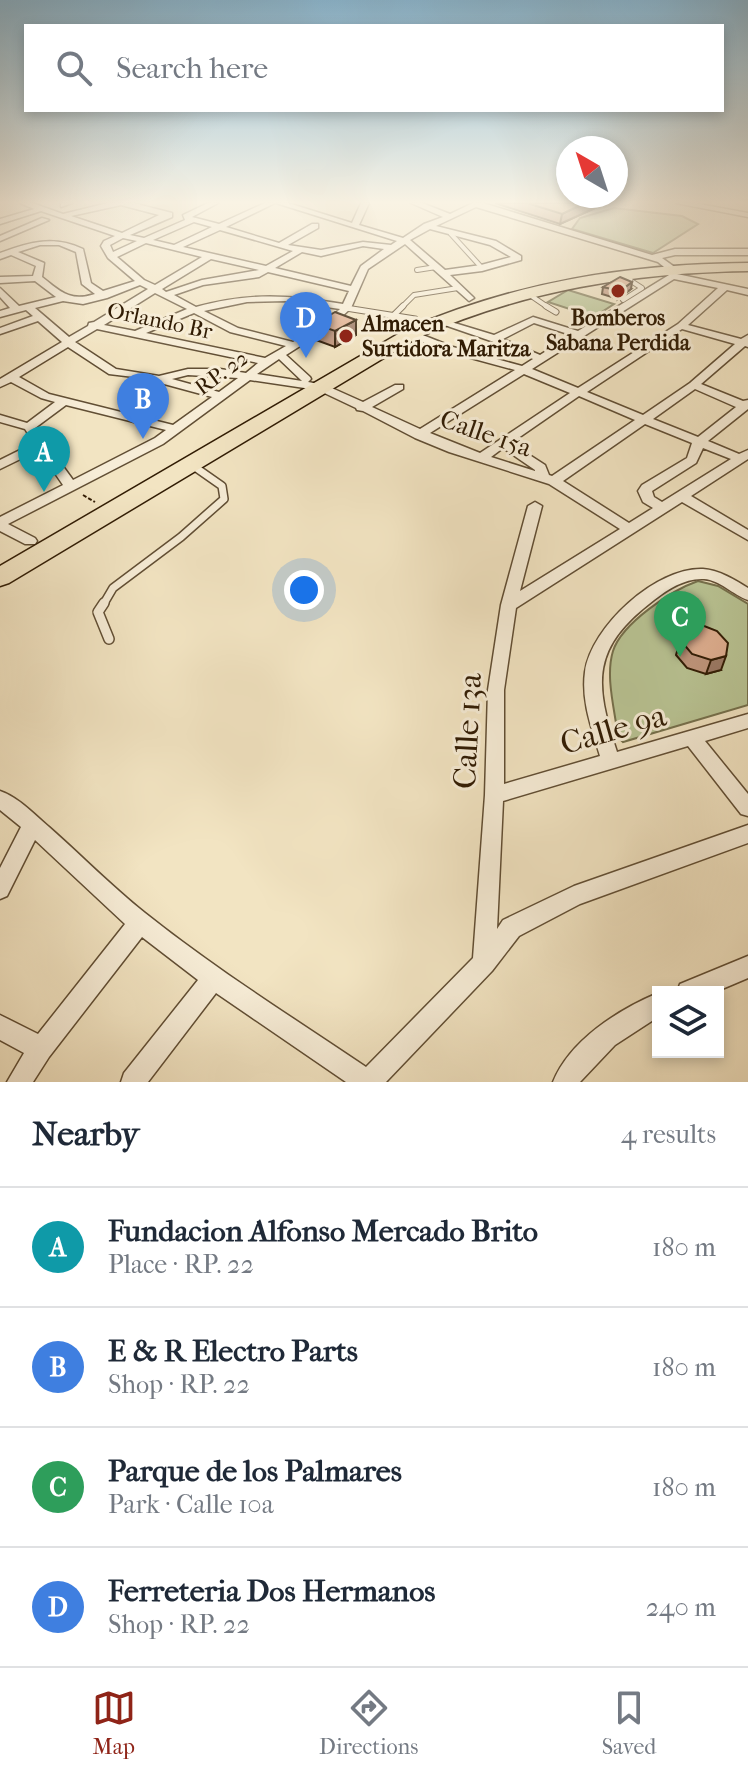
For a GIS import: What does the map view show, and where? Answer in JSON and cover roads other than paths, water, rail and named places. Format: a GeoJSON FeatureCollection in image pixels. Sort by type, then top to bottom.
{"type":"FeatureCollection","features":[{"type":"Feature","properties":{"kind":"main road"},"geometry":{"type":"LineString","coordinates":[[413,326],[438,321],[526,291],[747,256]]}},
{"type":"Feature","properties":{"kind":"main road"},"geometry":{"type":"LineString","coordinates":[[0,558],[413,326],[463,293],[567,275],[666,267]]}},
{"type":"Feature","properties":{"kind":"main road"},"geometry":{"type":"LineString","coordinates":[[0,577],[191,464],[309,383]]}},
{"type":"Feature","properties":{"kind":"street"},"geometry":{"type":"LineString","coordinates":[[15,253],[41,265],[37,278]]}},
{"type":"Feature","properties":{"kind":"street"},"geometry":{"type":"LineString","coordinates":[[81,253],[87,284],[104,296]]}},
{"type":"Feature","properties":{"kind":"street"},"geometry":{"type":"LineString","coordinates":[[117,253],[114,255],[141,282],[239,332],[294,345]]}},
{"type":"Feature","properties":{"kind":"street"},"geometry":{"type":"LineString","coordinates":[[198,253],[356,290]]}},
{"type":"Feature","properties":{"kind":"street"},"geometry":{"type":"LineString","coordinates":[[168,294],[202,283],[267,270],[294,253]]}},
{"type":"Feature","properties":{"kind":"street","name":"RP. 22"},"geometry":{"type":"LineString","coordinates":[[0,523],[141,452],[267,362],[330,323],[346,308],[366,265],[384,253]]}},
{"type":"Feature","properties":{"kind":"street"},"geometry":{"type":"LineString","coordinates":[[422,253],[463,293]]}},
{"type":"Feature","properties":{"kind":"street"},"geometry":{"type":"LineString","coordinates":[[439,270],[482,268],[518,258],[510,253]]}},
{"type":"Feature","properties":{"kind":"street"},"geometry":{"type":"LineString","coordinates":[[626,253],[748,292]]}},
{"type":"Feature","properties":{"kind":"street"},"geometry":{"type":"LineString","coordinates":[[0,384],[209,256]]}},
{"type":"Feature","properties":{"kind":"street"},"geometry":{"type":"LineString","coordinates":[[419,435],[581,335],[666,267]]}},
{"type":"Feature","properties":{"kind":"street"},"geometry":{"type":"LineString","coordinates":[[0,280],[37,278],[63,298]]}},
{"type":"Feature","properties":{"kind":"street"},"geometry":{"type":"LineString","coordinates":[[0,314],[63,298],[83,301],[141,282]]}},
{"type":"Feature","properties":{"kind":"street"},"geometry":{"type":"LineString","coordinates":[[480,459],[681,326],[725,287]]}},
{"type":"Feature","properties":{"kind":"street"},"geometry":{"type":"LineString","coordinates":[[0,291],[113,372],[222,396]]}},
{"type":"Feature","properties":{"kind":"street"},"geometry":{"type":"LineString","coordinates":[[135,335],[162,320],[197,309],[281,298],[346,308]]}},
{"type":"Feature","properties":{"kind":"street"},"geometry":{"type":"LineString","coordinates":[[0,331],[39,317]]}},
{"type":"Feature","properties":{"kind":"street"},"geometry":{"type":"LineString","coordinates":[[495,339],[533,320],[581,335]]}},
{"type":"Feature","properties":{"kind":"street"},"geometry":{"type":"LineString","coordinates":[[438,321],[495,339],[541,359]]}},
{"type":"Feature","properties":{"kind":"street","name":"Orlando Br"},"geometry":{"type":"LineString","coordinates":[[92,325],[267,362]]}},
{"type":"Feature","properties":{"kind":"street"},"geometry":{"type":"LineString","coordinates":[[413,326],[449,349],[525,370],[699,442],[743,456]]}},
{"type":"Feature","properties":{"kind":"street"},"geometry":{"type":"LineString","coordinates":[[681,326],[747,341]]}},
{"type":"Feature","properties":{"kind":"street"},"geometry":{"type":"LineString","coordinates":[[503,443],[541,468],[549,479],[645,420],[747,341]]}},
{"type":"Feature","properties":{"kind":"street"},"geometry":{"type":"LineString","coordinates":[[279,354],[309,383]]}},
{"type":"Feature","properties":{"kind":"street"},"geometry":{"type":"LineString","coordinates":[[157,380],[188,372],[250,375],[309,383]]}},
{"type":"Feature","properties":{"kind":"street"},"geometry":{"type":"LineString","coordinates":[[11,377],[39,394],[175,429]]}},
{"type":"Feature","properties":{"kind":"street","name":"Calle 15a"},"geometry":{"type":"LineString","coordinates":[[309,383],[419,435],[480,459],[549,479],[631,530]]}},
{"type":"Feature","properties":{"kind":"street"},"geometry":{"type":"LineString","coordinates":[[694,385],[746,404]]}},
{"type":"Feature","properties":{"kind":"street"},"geometry":{"type":"LineString","coordinates":[[361,408],[399,387]]}},
{"type":"Feature","properties":{"kind":"street"},"geometry":{"type":"LineString","coordinates":[[29,427],[65,400]]}},
{"type":"Feature","properties":{"kind":"street"},"geometry":{"type":"LineString","coordinates":[[664,509],[648,499],[645,491],[692,460],[699,442],[746,404]]}},
{"type":"Feature","properties":{"kind":"street"},"geometry":{"type":"LineString","coordinates":[[0,418],[29,427],[71,487]]}},
{"type":"Feature","properties":{"kind":"street"},"geometry":{"type":"LineString","coordinates":[[0,465],[42,444]]}},
{"type":"Feature","properties":{"kind":"street"},"geometry":{"type":"LineString","coordinates":[[509,605],[743,456]]}},
{"type":"Feature","properties":{"kind":"street"},"geometry":{"type":"LineString","coordinates":[[683,497],[746,532]]}},
{"type":"Feature","properties":{"kind":"street","name":"Calle 13a"},"geometry":{"type":"LineString","coordinates":[[484,963],[494,795],[496,690],[509,605],[535,506]]}},
{"type":"Feature","properties":{"kind":"street"},"geometry":{"type":"LineString","coordinates":[[0,523],[30,541]]}},
{"type":"Feature","properties":{"kind":"street"},"geometry":{"type":"LineString","coordinates":[[610,759],[593,692],[595,663],[605,640],[619,620],[670,584],[702,573],[748,595]]}},
{"type":"Feature","properties":{"kind":"street","name":"Calle 9a"},"geometry":{"type":"LineString","coordinates":[[494,795],[748,721]]}},
{"type":"Feature","properties":{"kind":"street"},"geometry":{"type":"LineString","coordinates":[[691,737],[748,808]]}},
{"type":"Feature","properties":{"kind":"street"},"geometry":{"type":"LineString","coordinates":[[0,799],[33,824],[75,867],[140,922],[214,977],[368,1082],[484,963],[511,928],[574,896],[748,834]]}},
{"type":"Feature","properties":{"kind":"street"},"geometry":{"type":"LineString","coordinates":[[0,889],[33,824]]}},
{"type":"Feature","properties":{"kind":"street"},"geometry":{"type":"LineString","coordinates":[[19,1082],[140,922]]}},
{"type":"Feature","properties":{"kind":"street"},"geometry":{"type":"LineString","coordinates":[[702,986],[748,967]]}},
{"type":"Feature","properties":{"kind":"street"},"geometry":{"type":"LineString","coordinates":[[133,1082],[214,977]]}},
{"type":"Feature","properties":{"kind":"street"},"geometry":{"type":"LineString","coordinates":[[565,1082],[584,1055],[628,1018],[652,1008]]}},
{"type":"Feature","properties":{"kind":"street"},"geometry":{"type":"LineString","coordinates":[[0,1027],[41,1049]]}},
{"type":"Feature","properties":{"kind":"lane"},"geometry":{"type":"LineString","coordinates":[[469,253],[482,268]]}},
{"type":"Feature","properties":{"kind":"lane"},"geometry":{"type":"LineString","coordinates":[[417,270],[439,270]]}},
{"type":"Feature","properties":{"kind":"lane"},"geometry":{"type":"LineString","coordinates":[[623,300],[642,288],[631,284],[624,274]]}},
{"type":"Feature","properties":{"kind":"lane"},"geometry":{"type":"LineString","coordinates":[[526,291],[556,312]]}},
{"type":"Feature","properties":{"kind":"lane"},"geometry":{"type":"LineString","coordinates":[[393,316],[414,295],[463,293]]}},
{"type":"Feature","properties":{"kind":"lane"},"geometry":{"type":"LineString","coordinates":[[346,308],[393,316],[413,326]]}},
{"type":"Feature","properties":{"kind":"lane"},"geometry":{"type":"LineString","coordinates":[[109,639],[98,612],[113,588],[181,537],[224,499],[222,486],[191,464]]}},
{"type":"Feature","properties":{"kind":"place","name":"Bomberos Sabana Perdida"},"geometry":{"type":"Point","coordinates":[618,291]}},
{"type":"Feature","properties":{"kind":"place","name":"Almacen Surtidora Maritza"},"geometry":{"type":"Point","coordinates":[346,336]}},
{"type":"Feature","properties":{"kind":"place","name":"Ferreteria Dos Hermanos"},"geometry":{"type":"Point","coordinates":[306,358]}},
{"type":"Feature","properties":{"kind":"place","name":"E & R Electro Parts"},"geometry":{"type":"Point","coordinates":[143,439]}},
{"type":"Feature","properties":{"kind":"place","name":"Fundacion Alfonso Mercado Brito"},"geometry":{"type":"Point","coordinates":[44,492]}},
{"type":"Feature","properties":{"kind":"place","name":"Parque de los Palmares"},"geometry":{"type":"Point","coordinates":[680,657]}}]}
